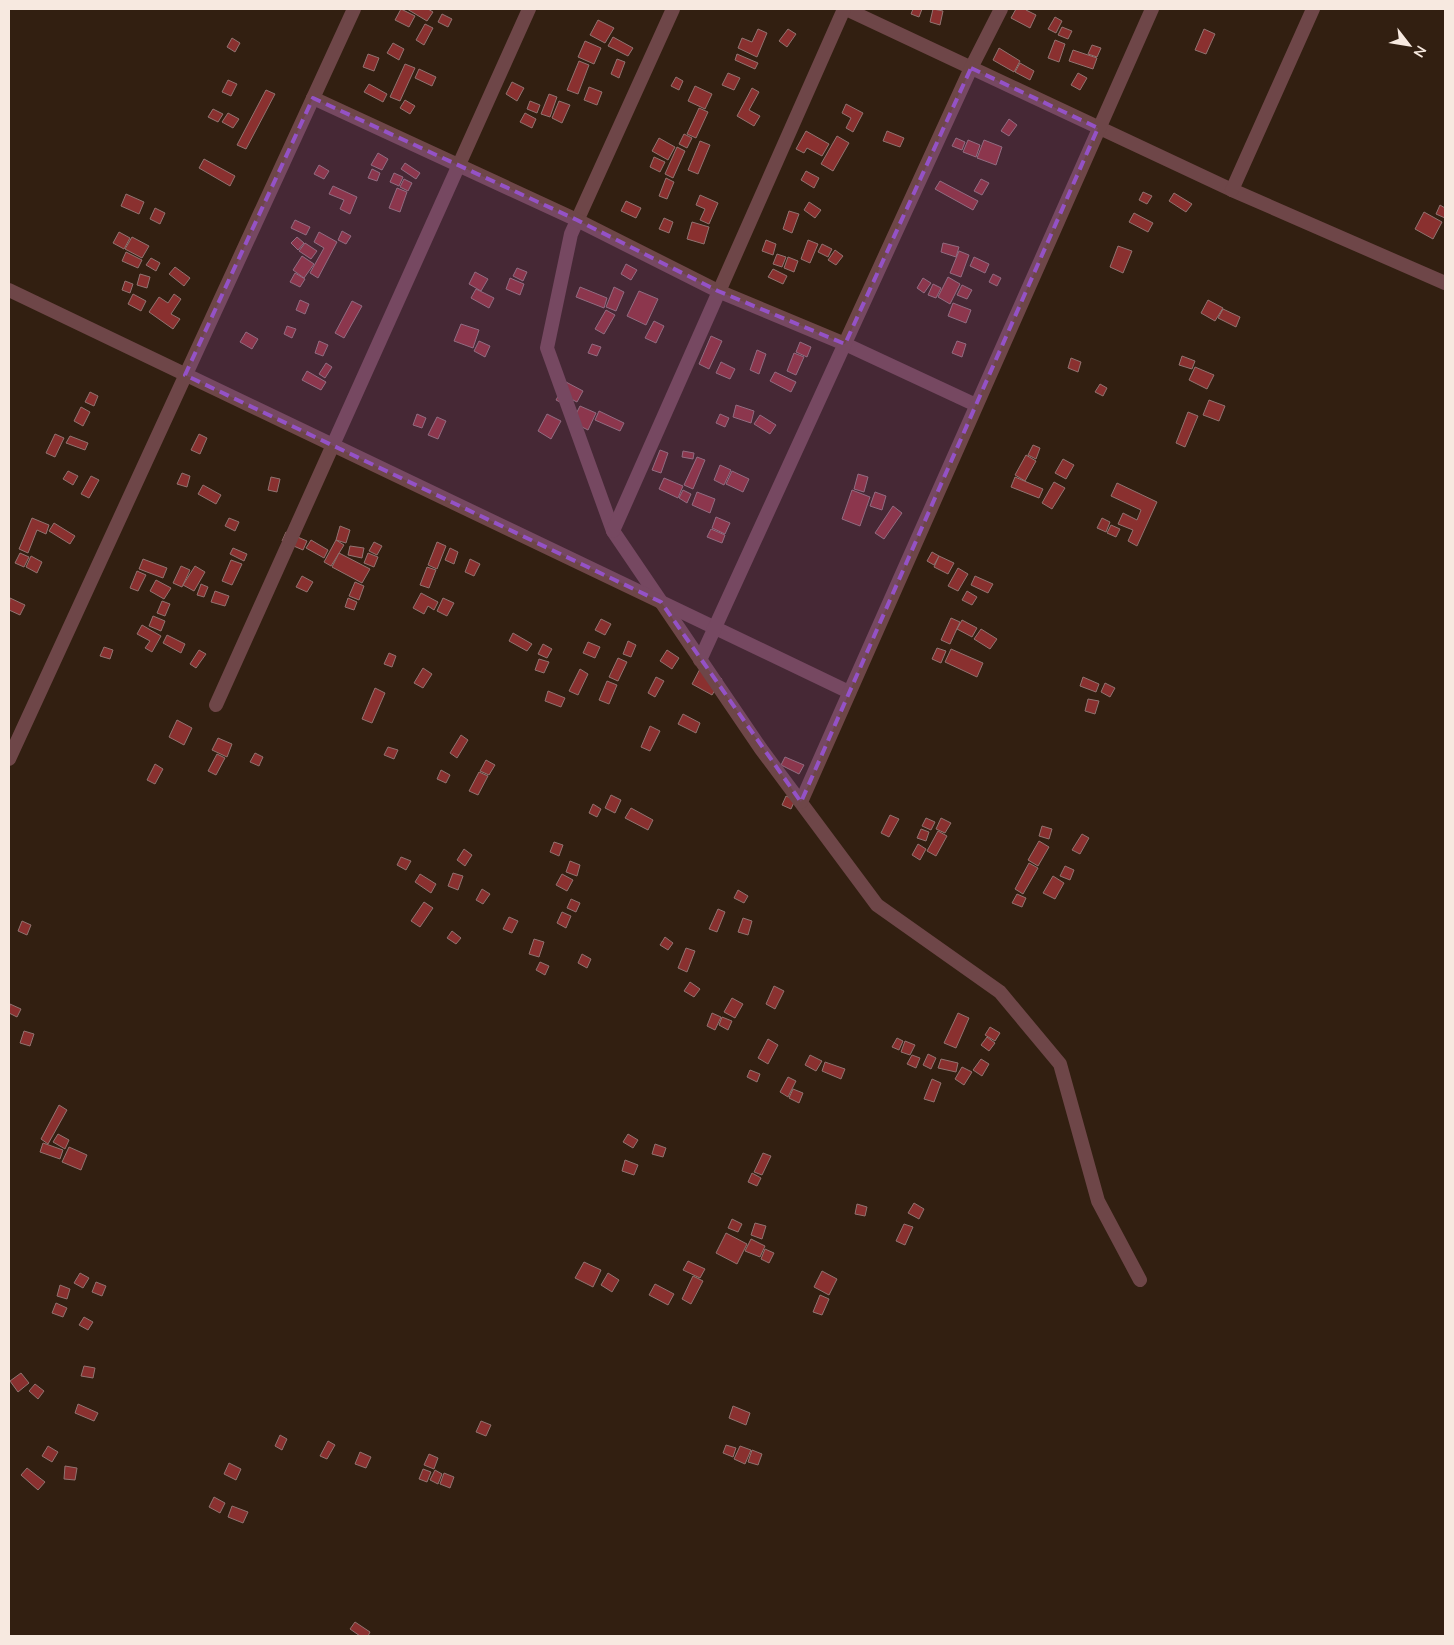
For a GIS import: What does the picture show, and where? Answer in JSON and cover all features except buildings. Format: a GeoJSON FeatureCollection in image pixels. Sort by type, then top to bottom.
{"type":"FeatureCollection","features":[{"type":"Feature","properties":{"kind":"street"},"geometry":{"type":"LineString","coordinates":[[9,759],[354,9]]}},
{"type":"Feature","properties":{"kind":"street"},"geometry":{"type":"LineString","coordinates":[[216,705],[529,9]]}},
{"type":"Feature","properties":{"kind":"street"},"geometry":{"type":"LineString","coordinates":[[673,9],[571,234],[547,348],[613,531],[761,749],[877,905],[1000,992],[1060,1064],[1098,1201],[1140,1280]]}},
{"type":"Feature","properties":{"kind":"street"},"geometry":{"type":"LineString","coordinates":[[613,531],[718,291],[845,9],[1232,190],[1445,283]]}},
{"type":"Feature","properties":{"kind":"street"},"geometry":{"type":"LineString","coordinates":[[700,660],[971,68],[1001,9]]}},
{"type":"Feature","properties":{"kind":"street"},"geometry":{"type":"LineString","coordinates":[[800,802],[1152,9]]}},
{"type":"Feature","properties":{"kind":"street"},"geometry":{"type":"LineString","coordinates":[[1232,190],[1312,9]]}},
{"type":"Feature","properties":{"kind":"street"},"geometry":{"type":"LineString","coordinates":[[313,98],[577,220],[718,291],[845,344],[976,404]]}},
{"type":"Feature","properties":{"kind":"street"},"geometry":{"type":"LineString","coordinates":[[9,290],[849,692]]}},
{"type":"Feature","properties":{"kind":"highlighted area"},"geometry":{"type":"Polygon","coordinates":[[[971,68],[1098,128],[801,802],[661,602],[185,375],[313,98],[577,220],[718,291],[845,344],[971,68]]]}}]}
